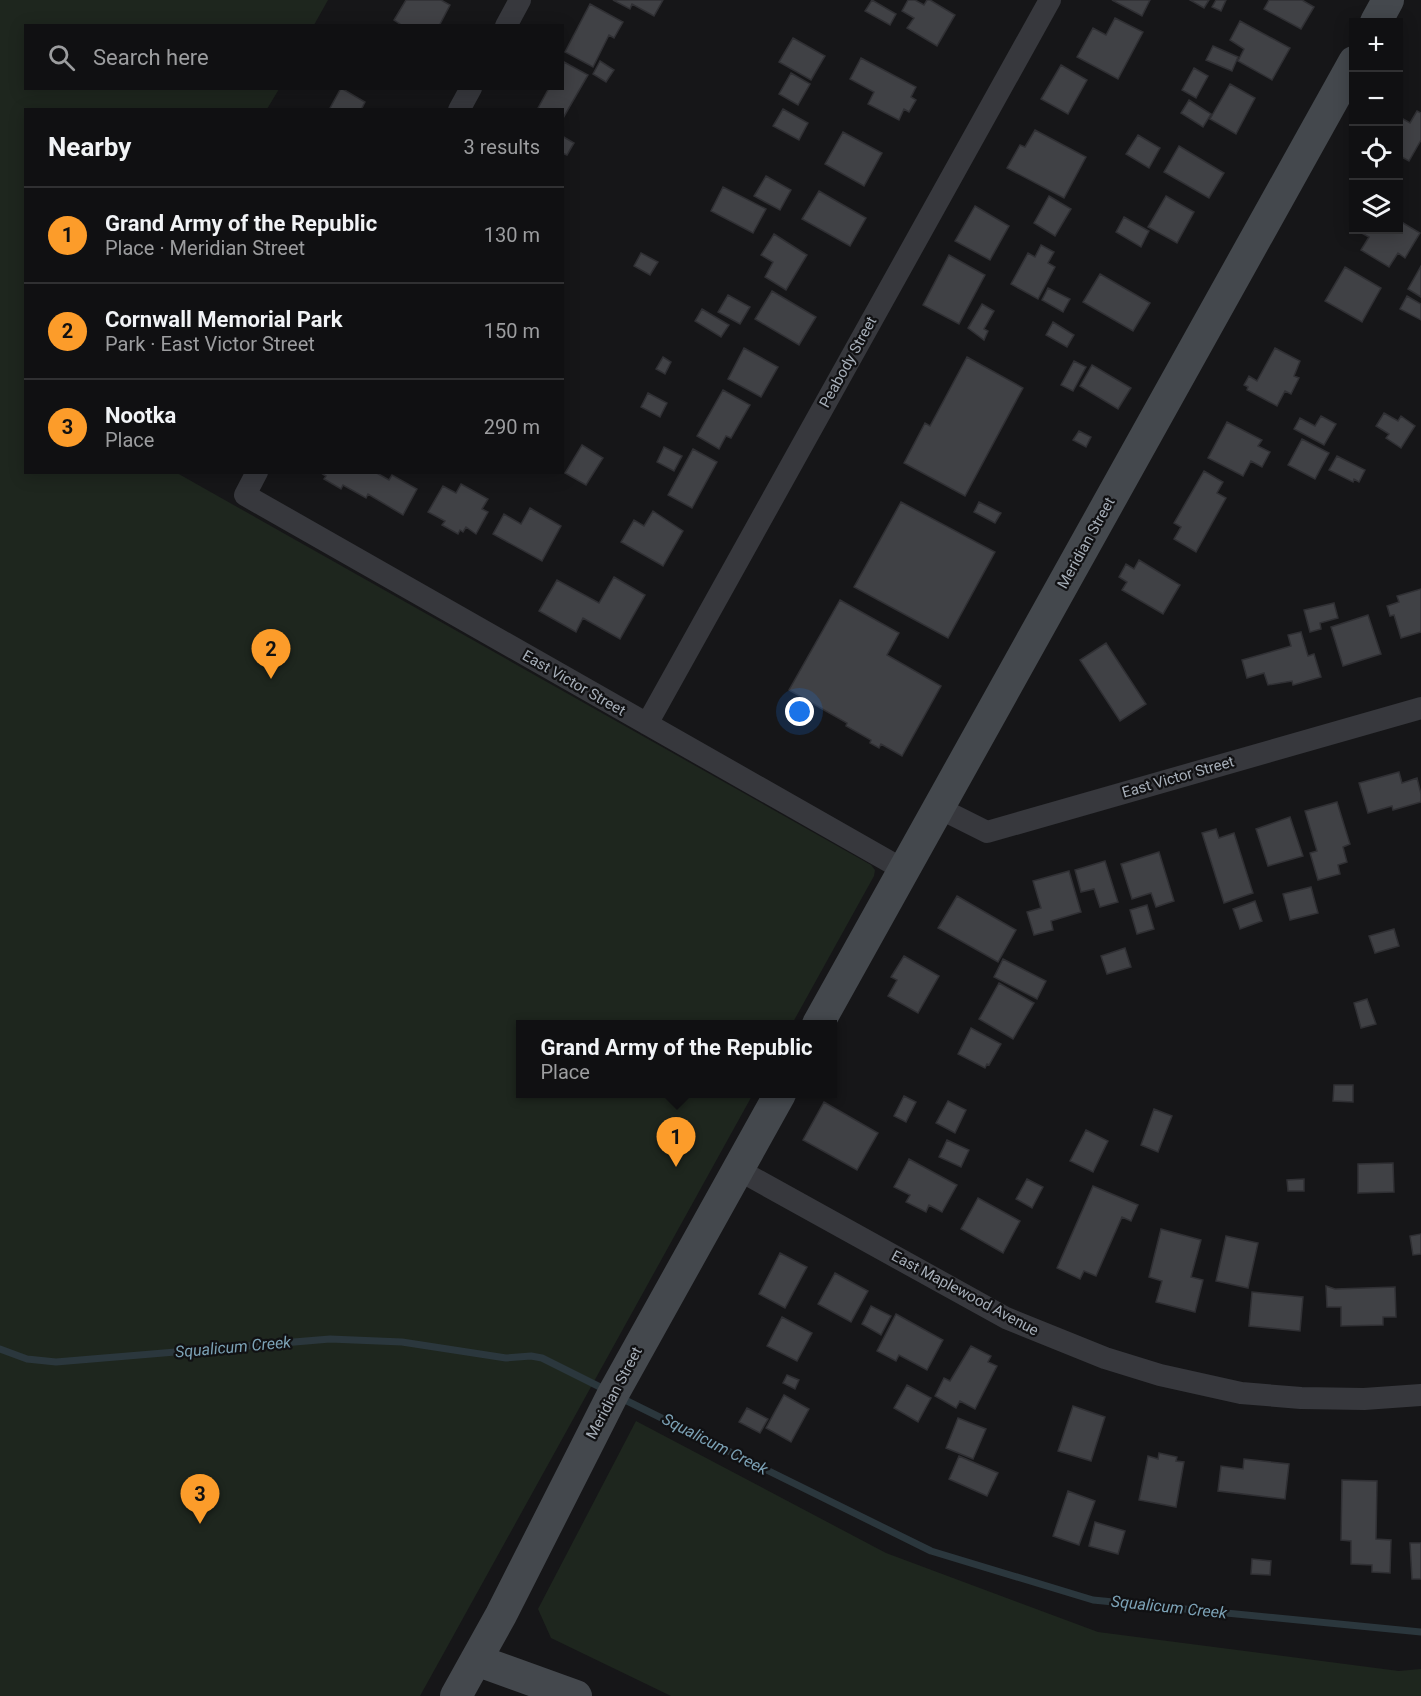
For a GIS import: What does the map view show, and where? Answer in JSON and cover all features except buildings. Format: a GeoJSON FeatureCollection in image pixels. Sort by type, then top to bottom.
{"type":"FeatureCollection","features":[{"type":"Feature","properties":{"kind":"main road"},"geometry":{"type":"LineString","coordinates":[[1378,18],[1388,0]]}},
{"type":"Feature","properties":{"kind":"main road","name":"Meridian Street"},"geometry":{"type":"LineString","coordinates":[[820,1020],[1349,69]]}},
{"type":"Feature","properties":{"kind":"main road","name":"Meridian Street"},"geometry":{"type":"LineString","coordinates":[[456,1696],[613,1394],[778,1098]]}},
{"type":"Feature","properties":{"kind":"main road"},"geometry":{"type":"LineString","coordinates":[[476,1660],[576,1696]]}},
{"type":"Feature","properties":{"kind":"street"},"geometry":{"type":"LineString","coordinates":[[507,24],[520,0]]}},
{"type":"Feature","properties":{"kind":"street","name":"Peabody Street"},"geometry":{"type":"LineString","coordinates":[[647,724],[1050,0]]}},
{"type":"Feature","properties":{"kind":"street"},"geometry":{"type":"LineString","coordinates":[[460,108],[470,90]]}},
{"type":"Feature","properties":{"kind":"street","name":"East Victor Street"},"geometry":{"type":"LineString","coordinates":[[256,474],[245,495],[904,870]]}},
{"type":"Feature","properties":{"kind":"street","name":"East Victor Street"},"geometry":{"type":"LineString","coordinates":[[939,808],[987,832],[1421,708]]}},
{"type":"Feature","properties":{"kind":"street","name":"East Maplewood Avenue"},"geometry":{"type":"LineString","coordinates":[[737,1170],[1006,1318],[1105,1358],[1160,1375],[1241,1393],[1322,1399],[1421,1395]]}},
{"type":"Feature","properties":{"kind":"shaded area"},"geometry":{"type":"Polygon","coordinates":[[[0,0],[328,0],[315,24],[24,24],[24,90],[278,90],[268,108],[24,108],[24,474],[179,474],[871,865],[875,870],[874,876],[794,1020],[516,1020],[516,1098],[751,1098],[420,1696],[0,1696],[0,0]]]}},
{"type":"Feature","properties":{"kind":"shaded area"},"geometry":{"type":"Polygon","coordinates":[[[636,1421],[886,1553],[1098,1632],[1399,1671],[1421,1669],[1421,1696],[671,1696],[551,1638],[538,1609],[636,1421]]]}},
{"type":"Feature","properties":{"kind":"waterway","name":"Squalicum Creek"},"geometry":{"type":"LineString","coordinates":[[0,1349],[27,1359],[56,1362],[330,1339],[402,1342],[506,1358],[531,1356],[542,1358],[606,1390]]}},
{"type":"Feature","properties":{"kind":"waterway","name":"Squalicum Creek"},"geometry":{"type":"LineString","coordinates":[[619,1397],[931,1551],[1093,1600],[1421,1632]]}},
{"type":"Feature","properties":{"kind":"place","name":"Cornwall Memorial Park"},"geometry":{"type":"Point","coordinates":[271,679]}},
{"type":"Feature","properties":{"kind":"place","name":"Grand Army of the Republic"},"geometry":{"type":"Point","coordinates":[676,1167]}},
{"type":"Feature","properties":{"kind":"place","name":"Nootka"},"geometry":{"type":"Point","coordinates":[200,1524]}}]}
